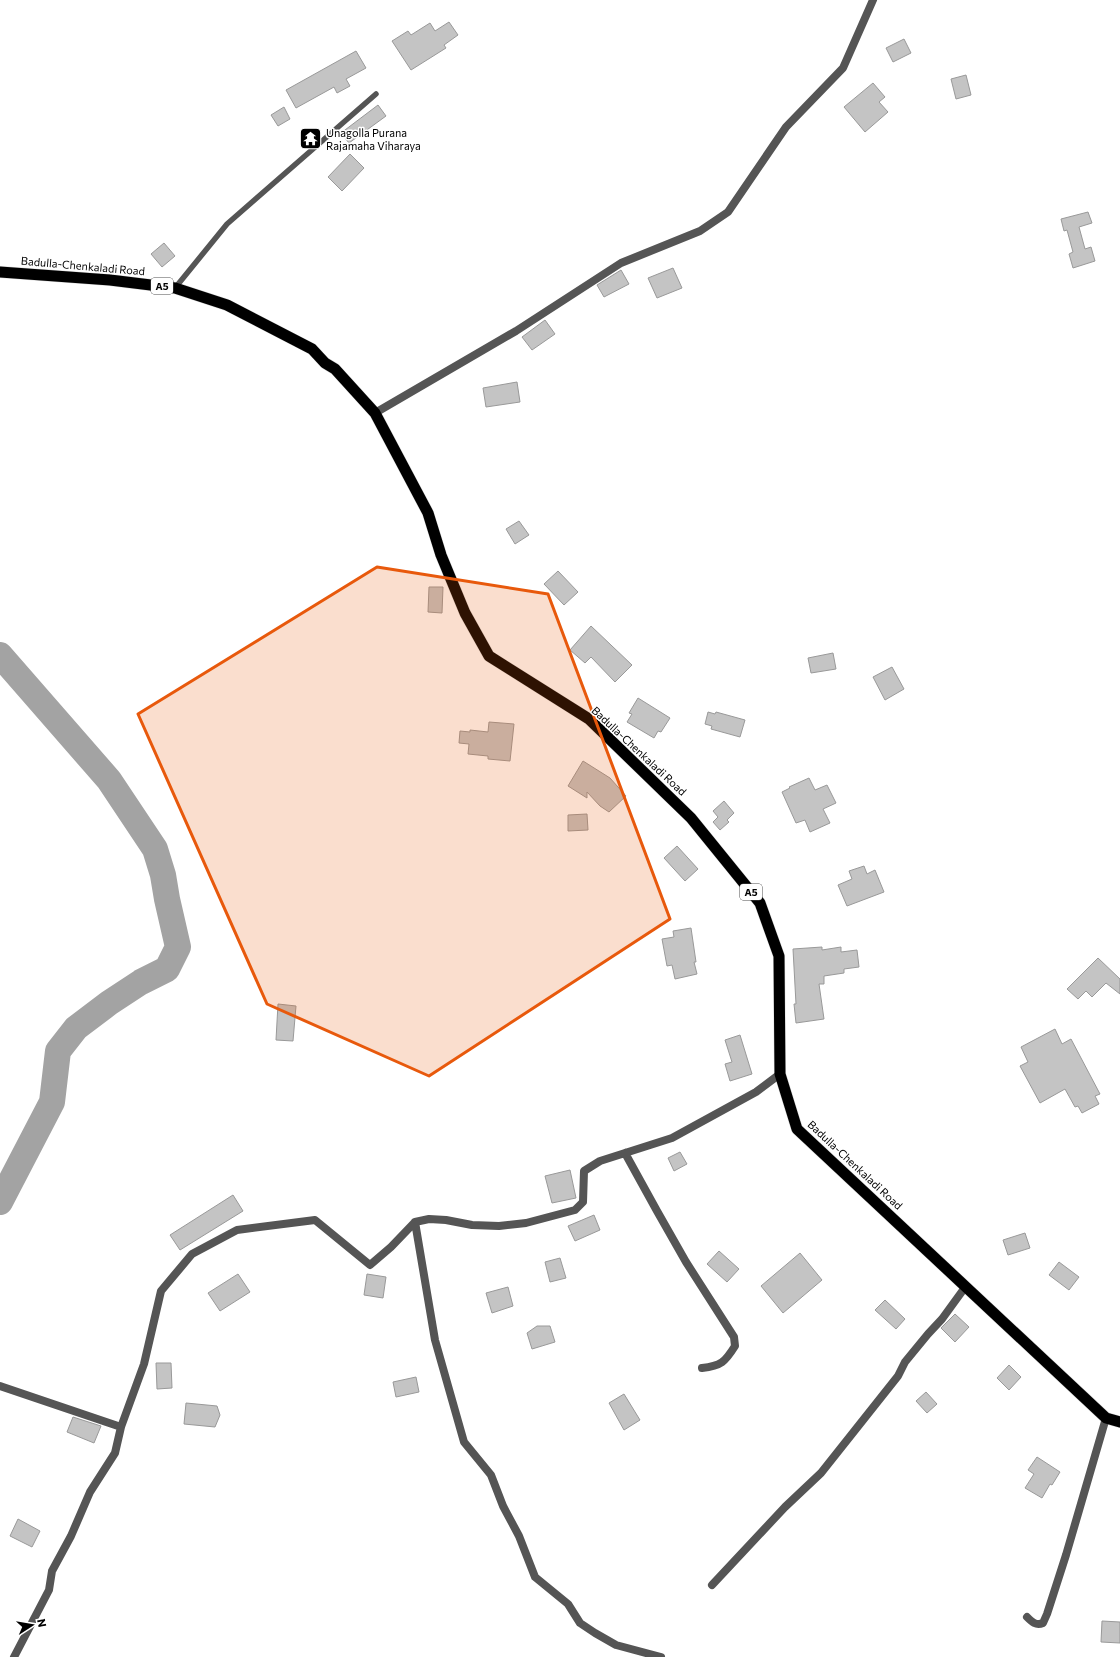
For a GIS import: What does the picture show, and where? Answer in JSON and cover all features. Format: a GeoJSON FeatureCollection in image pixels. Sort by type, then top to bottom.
{"type":"FeatureCollection","features":[{"type":"Feature","properties":{"kind":"highway","name":"Badulla-Chenkaladi Road"},"geometry":{"type":"LineString","coordinates":[[0,272],[110,280],[175,288],[227,305],[312,349],[325,363],[335,369],[376,413],[428,513],[441,555],[465,613],[489,656],[589,719],[690,818],[760,903],[779,956],[780,1074],[797,1128],[1106,1418],[1120,1422]]}},
{"type":"Feature","properties":{"kind":"street"},"geometry":{"type":"LineString","coordinates":[[376,413],[516,331],[620,263],[700,231],[728,212],[786,127],[843,68],[873,0]]}},
{"type":"Feature","properties":{"kind":"street"},"geometry":{"type":"LineString","coordinates":[[14,1657],[49,1590],[52,1571],[71,1536],[90,1492],[115,1453],[121,1427],[144,1364],[161,1291],[192,1254],[236,1230],[315,1220],[370,1265],[416,1222],[429,1219],[446,1220],[472,1225],[498,1226],[526,1223],[574,1210],[583,1202],[584,1172],[600,1162],[672,1138],[756,1092],[780,1074]]}},
{"type":"Feature","properties":{"kind":"street"},"geometry":{"type":"LineString","coordinates":[[625,1153],[686,1262],[734,1337],[735,1346],[729,1355],[718,1366],[702,1368]]}},
{"type":"Feature","properties":{"kind":"street"},"geometry":{"type":"LineString","coordinates":[[416,1222],[435,1340],[464,1442],[491,1475],[503,1506],[519,1536],[535,1577],[568,1604],[580,1623],[595,1633],[616,1645],[661,1657]]}},
{"type":"Feature","properties":{"kind":"street"},"geometry":{"type":"LineString","coordinates":[[712,1585],[785,1507],[822,1473],[898,1376],[905,1362],[942,1319],[966,1286]]}},
{"type":"Feature","properties":{"kind":"street"},"geometry":{"type":"LineString","coordinates":[[0,1386],[121,1427]]}},
{"type":"Feature","properties":{"kind":"street"},"geometry":{"type":"LineString","coordinates":[[1028,1617],[1034,1623],[1039,1624],[1043,1623],[1047,1614],[1106,1418]]}},
{"type":"Feature","properties":{"kind":"lane"},"geometry":{"type":"LineString","coordinates":[[175,288],[227,224],[376,94]]}},
{"type":"Feature","properties":{"kind":"highlighted area"},"geometry":{"type":"Polygon","coordinates":[[[377,567],[548,594],[670,919],[429,1076],[267,1004],[138,714],[377,567]]]}},
{"type":"Feature","properties":{"kind":"building"},"geometry":{"type":"Polygon","coordinates":[[[449,22],[458,35],[444,45],[446,48],[411,70],[392,41],[408,31],[411,35],[430,23],[435,31],[449,22]]]}},
{"type":"Feature","properties":{"kind":"building"},"geometry":{"type":"Polygon","coordinates":[[[904,39],[911,53],[893,62],[886,48],[904,39]]]}},
{"type":"Feature","properties":{"kind":"building"},"geometry":{"type":"Polygon","coordinates":[[[356,51],[366,68],[346,79],[350,86],[337,93],[334,87],[296,108],[286,90],[356,51]]]}},
{"type":"Feature","properties":{"kind":"building"},"geometry":{"type":"Polygon","coordinates":[[[966,75],[971,95],[956,99],[951,79],[966,75]]]}},
{"type":"Feature","properties":{"kind":"building"},"geometry":{"type":"Polygon","coordinates":[[[873,83],[885,97],[879,102],[888,112],[865,132],[844,107],[873,83]]]}},
{"type":"Feature","properties":{"kind":"building"},"geometry":{"type":"Polygon","coordinates":[[[378,105],[386,116],[349,143],[341,133],[378,105]]]}},
{"type":"Feature","properties":{"kind":"building"},"geometry":{"type":"Polygon","coordinates":[[[284,107],[290,119],[278,126],[271,115],[284,107]]]}},
{"type":"Feature","properties":{"kind":"building"},"geometry":{"type":"Polygon","coordinates":[[[350,154],[364,168],[342,191],[328,177],[350,154]]]}},
{"type":"Feature","properties":{"kind":"building"},"geometry":{"type":"Polygon","coordinates":[[[1088,212],[1092,223],[1079,227],[1085,249],[1091,247],[1095,261],[1073,268],[1069,254],[1073,252],[1067,230],[1064,231],[1061,219],[1088,212]]]}},
{"type":"Feature","properties":{"kind":"building"},"geometry":{"type":"Polygon","coordinates":[[[164,243],[175,256],[162,267],[151,254],[164,243]]]}},
{"type":"Feature","properties":{"kind":"building"},"geometry":{"type":"Polygon","coordinates":[[[673,268],[682,288],[657,298],[648,278],[673,268]]]}},
{"type":"Feature","properties":{"kind":"building"},"geometry":{"type":"Polygon","coordinates":[[[621,270],[629,284],[604,297],[597,285],[621,270]]]}},
{"type":"Feature","properties":{"kind":"building"},"geometry":{"type":"Polygon","coordinates":[[[545,320],[555,334],[532,350],[522,337],[545,320]]]}},
{"type":"Feature","properties":{"kind":"building"},"geometry":{"type":"Polygon","coordinates":[[[517,382],[520,402],[486,407],[483,388],[517,382]]]}},
{"type":"Feature","properties":{"kind":"building"},"geometry":{"type":"Polygon","coordinates":[[[519,521],[529,535],[515,544],[506,529],[519,521]]]}},
{"type":"Feature","properties":{"kind":"building"},"geometry":{"type":"Polygon","coordinates":[[[558,571],[578,592],[564,605],[544,584],[558,571]]]}},
{"type":"Feature","properties":{"kind":"building"},"geometry":{"type":"Polygon","coordinates":[[[429,587],[443,587],[442,613],[428,612],[429,587]]]}},
{"type":"Feature","properties":{"kind":"building"},"geometry":{"type":"Polygon","coordinates":[[[591,626],[632,665],[615,682],[591,657],[585,663],[570,650],[591,626]]]}},
{"type":"Feature","properties":{"kind":"building"},"geometry":{"type":"Polygon","coordinates":[[[833,653],[836,669],[811,673],[808,658],[833,653]]]}},
{"type":"Feature","properties":{"kind":"building"},"geometry":{"type":"Polygon","coordinates":[[[892,667],[904,689],[885,700],[873,677],[892,667]]]}},
{"type":"Feature","properties":{"kind":"building"},"geometry":{"type":"Polygon","coordinates":[[[638,698],[670,718],[661,732],[658,731],[654,738],[627,722],[632,714],[629,713],[638,698]]]}},
{"type":"Feature","properties":{"kind":"building"},"geometry":{"type":"Polygon","coordinates":[[[708,712],[715,714],[716,712],[745,720],[740,737],[711,729],[712,726],[705,724],[708,712]]]}},
{"type":"Feature","properties":{"kind":"building"},"geometry":{"type":"Polygon","coordinates":[[[489,722],[514,724],[510,761],[488,759],[488,756],[468,754],[469,744],[459,743],[460,731],[470,732],[470,730],[488,732],[489,722]]]}},
{"type":"Feature","properties":{"kind":"building"},"geometry":{"type":"Polygon","coordinates":[[[583,761],[610,778],[626,796],[609,812],[600,806],[587,792],[587,798],[568,786],[583,761]]]}},
{"type":"Feature","properties":{"kind":"building"},"geometry":{"type":"Polygon","coordinates":[[[809,778],[815,790],[827,785],[836,803],[823,809],[830,823],[810,832],[805,820],[796,823],[782,792],[790,788],[789,787],[809,778]]]}},
{"type":"Feature","properties":{"kind":"building"},"geometry":{"type":"Polygon","coordinates":[[[724,801],[734,813],[727,820],[729,822],[720,830],[713,822],[718,817],[713,811],[724,801]]]}},
{"type":"Feature","properties":{"kind":"building"},"geometry":{"type":"Polygon","coordinates":[[[587,814],[588,830],[568,831],[568,815],[587,814]]]}},
{"type":"Feature","properties":{"kind":"building"},"geometry":{"type":"Polygon","coordinates":[[[677,846],[698,869],[685,881],[664,858],[677,846]]]}},
{"type":"Feature","properties":{"kind":"building"},"geometry":{"type":"Polygon","coordinates":[[[864,866],[867,874],[875,870],[884,892],[847,906],[838,885],[852,879],[849,871],[864,866]]]}},
{"type":"Feature","properties":{"kind":"building"},"geometry":{"type":"Polygon","coordinates":[[[691,928],[696,962],[694,962],[697,974],[675,979],[672,965],[667,966],[662,939],[674,937],[673,931],[691,928]]]}},
{"type":"Feature","properties":{"kind":"building"},"geometry":{"type":"Polygon","coordinates":[[[822,947],[822,950],[841,947],[841,952],[857,950],[859,967],[844,969],[844,973],[824,976],[824,984],[819,984],[824,1019],[796,1023],[794,1004],[796,1004],[793,949],[822,947]]]}},
{"type":"Feature","properties":{"kind":"building"},"geometry":{"type":"Polygon","coordinates":[[[1098,958],[1120,979],[1120,994],[1106,983],[1092,997],[1086,991],[1078,999],[1067,989],[1098,958]]]}},
{"type":"Feature","properties":{"kind":"building"},"geometry":{"type":"Polygon","coordinates":[[[278,1004],[296,1006],[293,1041],[276,1040],[278,1004]]]}},
{"type":"Feature","properties":{"kind":"building"},"geometry":{"type":"Polygon","coordinates":[[[1055,1029],[1062,1044],[1071,1039],[1100,1094],[1095,1096],[1099,1104],[1082,1113],[1078,1106],[1075,1107],[1065,1089],[1040,1103],[1020,1066],[1028,1062],[1021,1047],[1055,1029]]]}},
{"type":"Feature","properties":{"kind":"building"},"geometry":{"type":"Polygon","coordinates":[[[740,1035],[752,1074],[730,1081],[725,1064],[732,1062],[725,1040],[740,1035]]]}},
{"type":"Feature","properties":{"kind":"building"},"geometry":{"type":"Polygon","coordinates":[[[680,1152],[687,1164],[674,1171],[668,1158],[680,1152]]]}},
{"type":"Feature","properties":{"kind":"building"},"geometry":{"type":"Polygon","coordinates":[[[570,1170],[576,1198],[552,1203],[545,1176],[570,1170]]]}},
{"type":"Feature","properties":{"kind":"building"},"geometry":{"type":"Polygon","coordinates":[[[233,1195],[243,1211],[180,1250],[170,1235],[233,1195]]]}},
{"type":"Feature","properties":{"kind":"building"},"geometry":{"type":"Polygon","coordinates":[[[594,1215],[600,1230],[575,1241],[568,1226],[594,1215]]]}},
{"type":"Feature","properties":{"kind":"building"},"geometry":{"type":"Polygon","coordinates":[[[1025,1233],[1030,1248],[1008,1255],[1003,1240],[1025,1233]]]}},
{"type":"Feature","properties":{"kind":"building"},"geometry":{"type":"Polygon","coordinates":[[[719,1251],[739,1269],[727,1282],[707,1264],[719,1251]]]}},
{"type":"Feature","properties":{"kind":"building"},"geometry":{"type":"Polygon","coordinates":[[[800,1253],[822,1280],[783,1313],[761,1286],[800,1253]]]}},
{"type":"Feature","properties":{"kind":"building"},"geometry":{"type":"Polygon","coordinates":[[[560,1258],[566,1278],[550,1282],[545,1262],[560,1258]]]}},
{"type":"Feature","properties":{"kind":"building"},"geometry":{"type":"Polygon","coordinates":[[[1059,1262],[1079,1277],[1069,1290],[1049,1275],[1059,1262]]]}},
{"type":"Feature","properties":{"kind":"building"},"geometry":{"type":"Polygon","coordinates":[[[238,1274],[250,1292],[220,1311],[208,1293],[238,1274]]]}},
{"type":"Feature","properties":{"kind":"building"},"geometry":{"type":"Polygon","coordinates":[[[367,1274],[386,1277],[383,1298],[364,1295],[367,1274]]]}},
{"type":"Feature","properties":{"kind":"building"},"geometry":{"type":"Polygon","coordinates":[[[508,1287],[513,1306],[492,1313],[486,1293],[508,1287]]]}},
{"type":"Feature","properties":{"kind":"building"},"geometry":{"type":"Polygon","coordinates":[[[885,1300],[905,1319],[896,1329],[875,1310],[885,1300]]]}},
{"type":"Feature","properties":{"kind":"building"},"geometry":{"type":"Polygon","coordinates":[[[955,1314],[969,1327],[955,1342],[941,1328],[955,1314]]]}},
{"type":"Feature","properties":{"kind":"building"},"geometry":{"type":"Polygon","coordinates":[[[537,1326],[550,1326],[555,1342],[532,1349],[527,1333],[537,1326]]]}},
{"type":"Feature","properties":{"kind":"building"},"geometry":{"type":"Polygon","coordinates":[[[156,1363],[171,1363],[172,1388],[157,1389],[156,1363]]]}},
{"type":"Feature","properties":{"kind":"building"},"geometry":{"type":"Polygon","coordinates":[[[1009,1365],[1021,1377],[1009,1390],[997,1378],[1009,1365]]]}},
{"type":"Feature","properties":{"kind":"building"},"geometry":{"type":"Polygon","coordinates":[[[416,1377],[419,1392],[396,1397],[393,1382],[416,1377]]]}},
{"type":"Feature","properties":{"kind":"building"},"geometry":{"type":"Polygon","coordinates":[[[926,1392],[937,1404],[927,1413],[916,1401],[926,1392]]]}},
{"type":"Feature","properties":{"kind":"building"},"geometry":{"type":"Polygon","coordinates":[[[624,1394],[640,1420],[624,1430],[609,1403],[624,1394]]]}},
{"type":"Feature","properties":{"kind":"building"},"geometry":{"type":"Polygon","coordinates":[[[186,1403],[217,1406],[220,1415],[215,1427],[184,1424],[186,1403]]]}},
{"type":"Feature","properties":{"kind":"building"},"geometry":{"type":"Polygon","coordinates":[[[73,1417],[101,1426],[94,1443],[67,1432],[73,1417]]]}},
{"type":"Feature","properties":{"kind":"building"},"geometry":{"type":"Polygon","coordinates":[[[1037,1457],[1060,1472],[1052,1485],[1050,1484],[1042,1498],[1025,1488],[1034,1474],[1028,1470],[1037,1457]]]}},
{"type":"Feature","properties":{"kind":"building"},"geometry":{"type":"Polygon","coordinates":[[[18,1519],[40,1531],[32,1547],[10,1536],[18,1519]]]}},
{"type":"Feature","properties":{"kind":"building"},"geometry":{"type":"Polygon","coordinates":[[[1102,1621],[1120,1622],[1120,1643],[1101,1642],[1102,1621]]]}},
{"type":"Feature","properties":{"kind":"waterway"},"geometry":{"type":"LineString","coordinates":[[0,655],[109,780],[155,849],[163,875],[178,947],[167,969],[141,982],[109,1003],[76,1028],[58,1051],[52,1102],[0,1202]]}},
{"type":"Feature","properties":{"kind":"place","name":"Unagolla Purana Rajamaha Viharaya"},"geometry":{"type":"Point","coordinates":[310,139]}}]}
